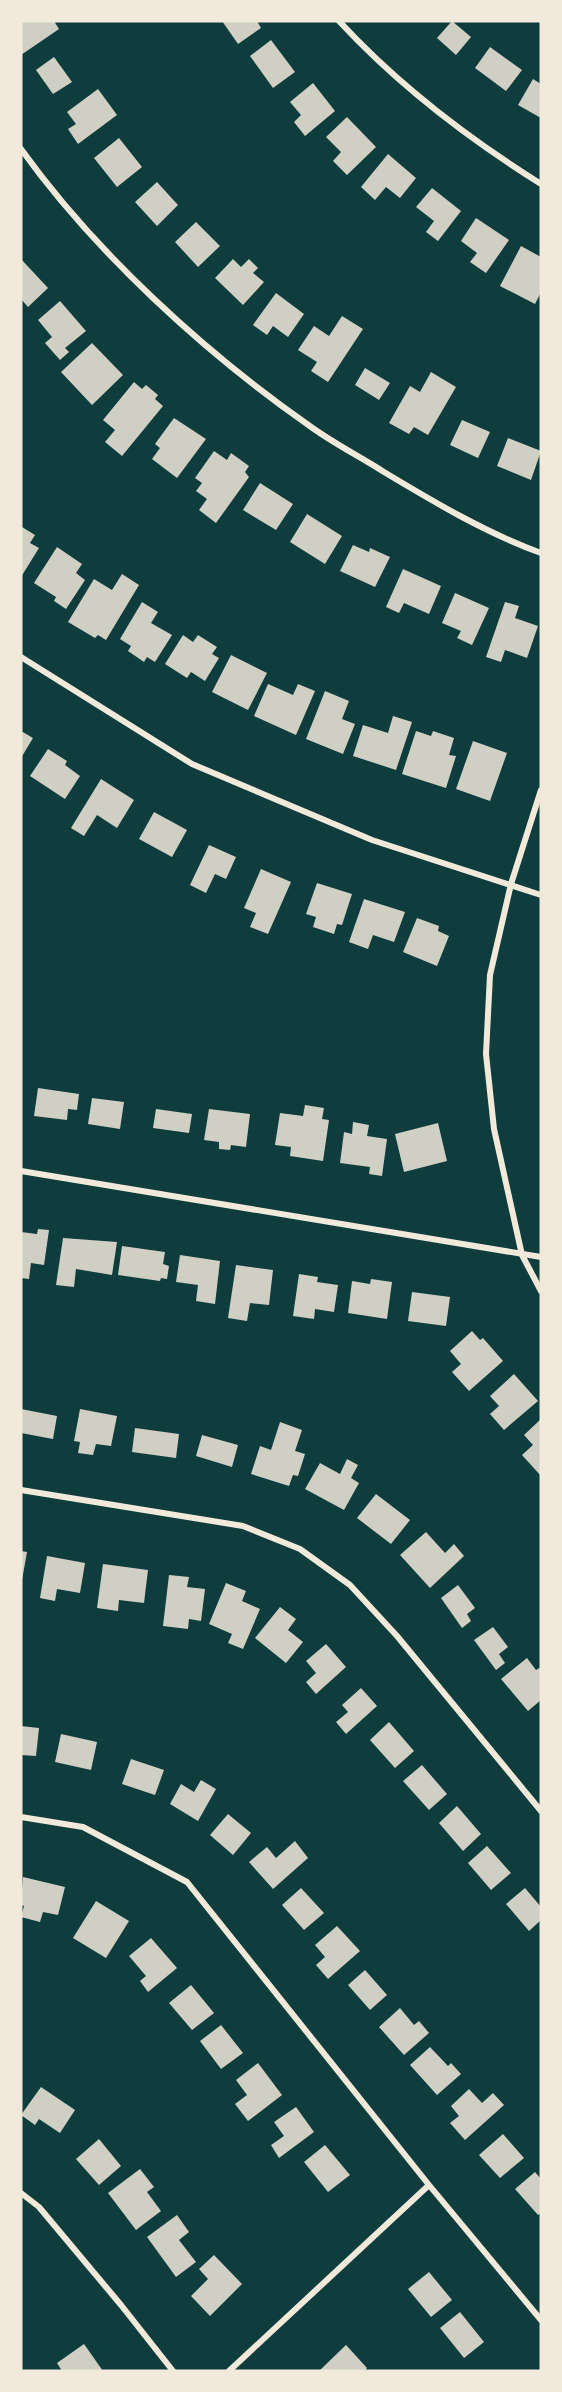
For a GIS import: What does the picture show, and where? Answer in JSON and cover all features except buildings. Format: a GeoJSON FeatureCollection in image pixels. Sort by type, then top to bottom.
{"type":"FeatureCollection","features":[{"type":"Feature","properties":{"kind":"street"},"geometry":{"type":"LineString","coordinates":[[339,21],[375,60],[426,105],[491,153],[541,184]]}},
{"type":"Feature","properties":{"kind":"street"},"geometry":{"type":"LineString","coordinates":[[21,148],[41,177],[104,248],[209,349],[308,425],[414,490],[508,541],[541,553]]}},
{"type":"Feature","properties":{"kind":"street"},"geometry":{"type":"LineString","coordinates":[[21,657],[192,764],[372,840],[541,895]]}},
{"type":"Feature","properties":{"kind":"street"},"geometry":{"type":"LineString","coordinates":[[541,790],[511,884],[490,975],[486,1054],[494,1129],[522,1254],[541,1291]]}},
{"type":"Feature","properties":{"kind":"street"},"geometry":{"type":"LineString","coordinates":[[21,1171],[541,1257]]}},
{"type":"Feature","properties":{"kind":"street"},"geometry":{"type":"LineString","coordinates":[[21,1490],[243,1526],[300,1549],[350,1585],[397,1636],[541,1811]]}},
{"type":"Feature","properties":{"kind":"street"},"geometry":{"type":"LineString","coordinates":[[21,1817],[83,1827],[187,1882],[429,2185],[541,2320]]}},
{"type":"Feature","properties":{"kind":"street"},"geometry":{"type":"LineString","coordinates":[[229,2371],[429,2185]]}},
{"type":"Feature","properties":{"kind":"street"},"geometry":{"type":"LineString","coordinates":[[21,2193],[39,2207],[173,2371]]}}]}
